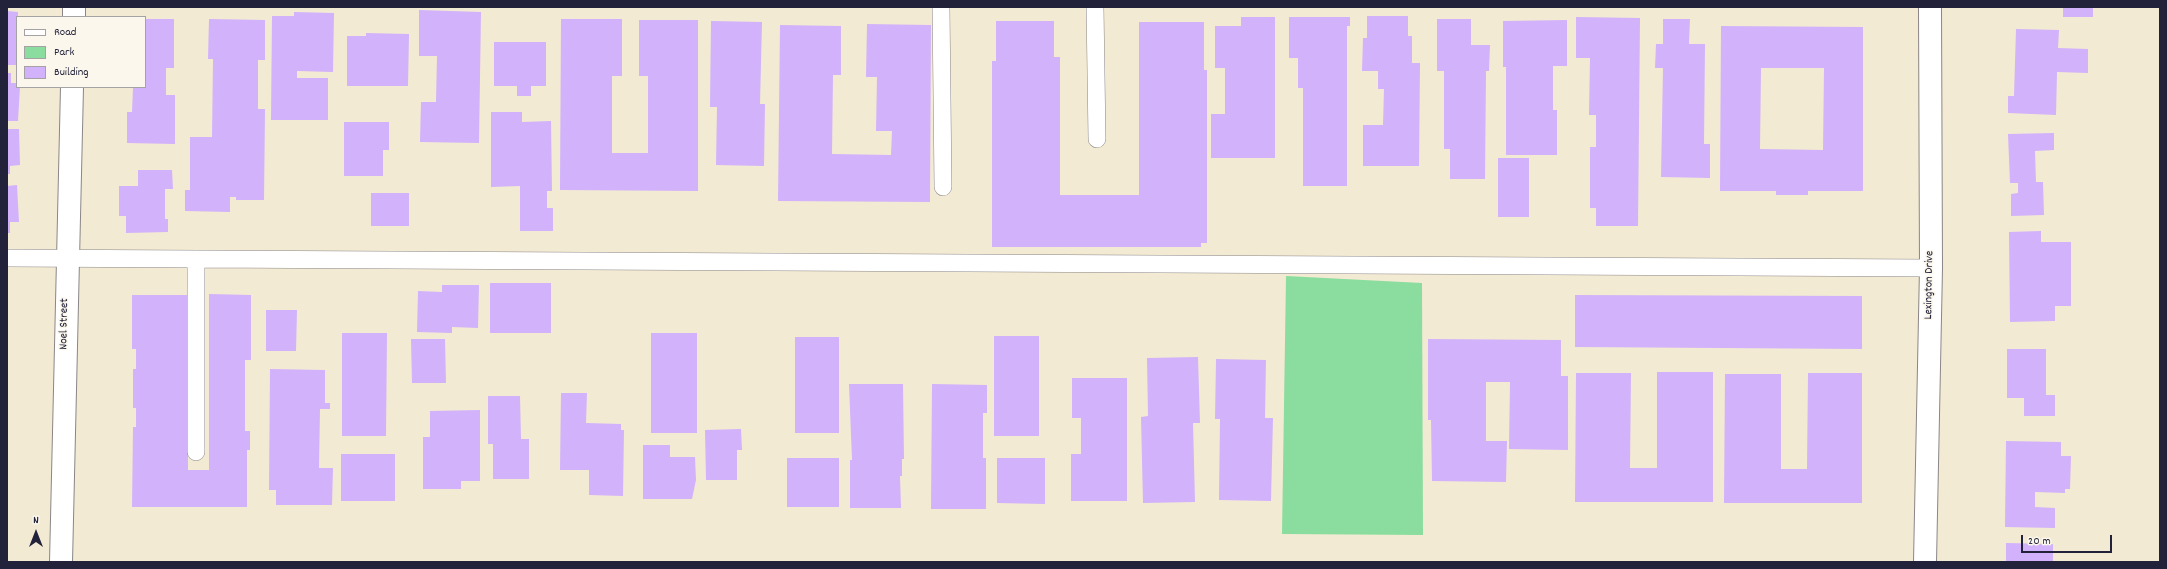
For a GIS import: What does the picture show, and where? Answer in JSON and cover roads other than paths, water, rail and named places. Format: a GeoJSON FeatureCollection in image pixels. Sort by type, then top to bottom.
{"type":"FeatureCollection","features":[{"type":"Feature","properties":{"kind":"street","name":"Lexington Drive"},"geometry":{"type":"LineString","coordinates":[[1925,562],[1931,268],[1930,7]]}},
{"type":"Feature","properties":{"kind":"street","name":"Noel Street"},"geometry":{"type":"LineString","coordinates":[[61,562],[72,88]]}},
{"type":"Feature","properties":{"kind":"lane"},"geometry":{"type":"LineString","coordinates":[[942,7],[943,187]]}},
{"type":"Feature","properties":{"kind":"lane"},"geometry":{"type":"LineString","coordinates":[[1095,7],[1097,139]]}},
{"type":"Feature","properties":{"kind":"lane"},"geometry":{"type":"LineString","coordinates":[[7,258],[1931,268]]}},
{"type":"Feature","properties":{"kind":"lane"},"geometry":{"type":"LineString","coordinates":[[196,259],[196,452]]}}]}
